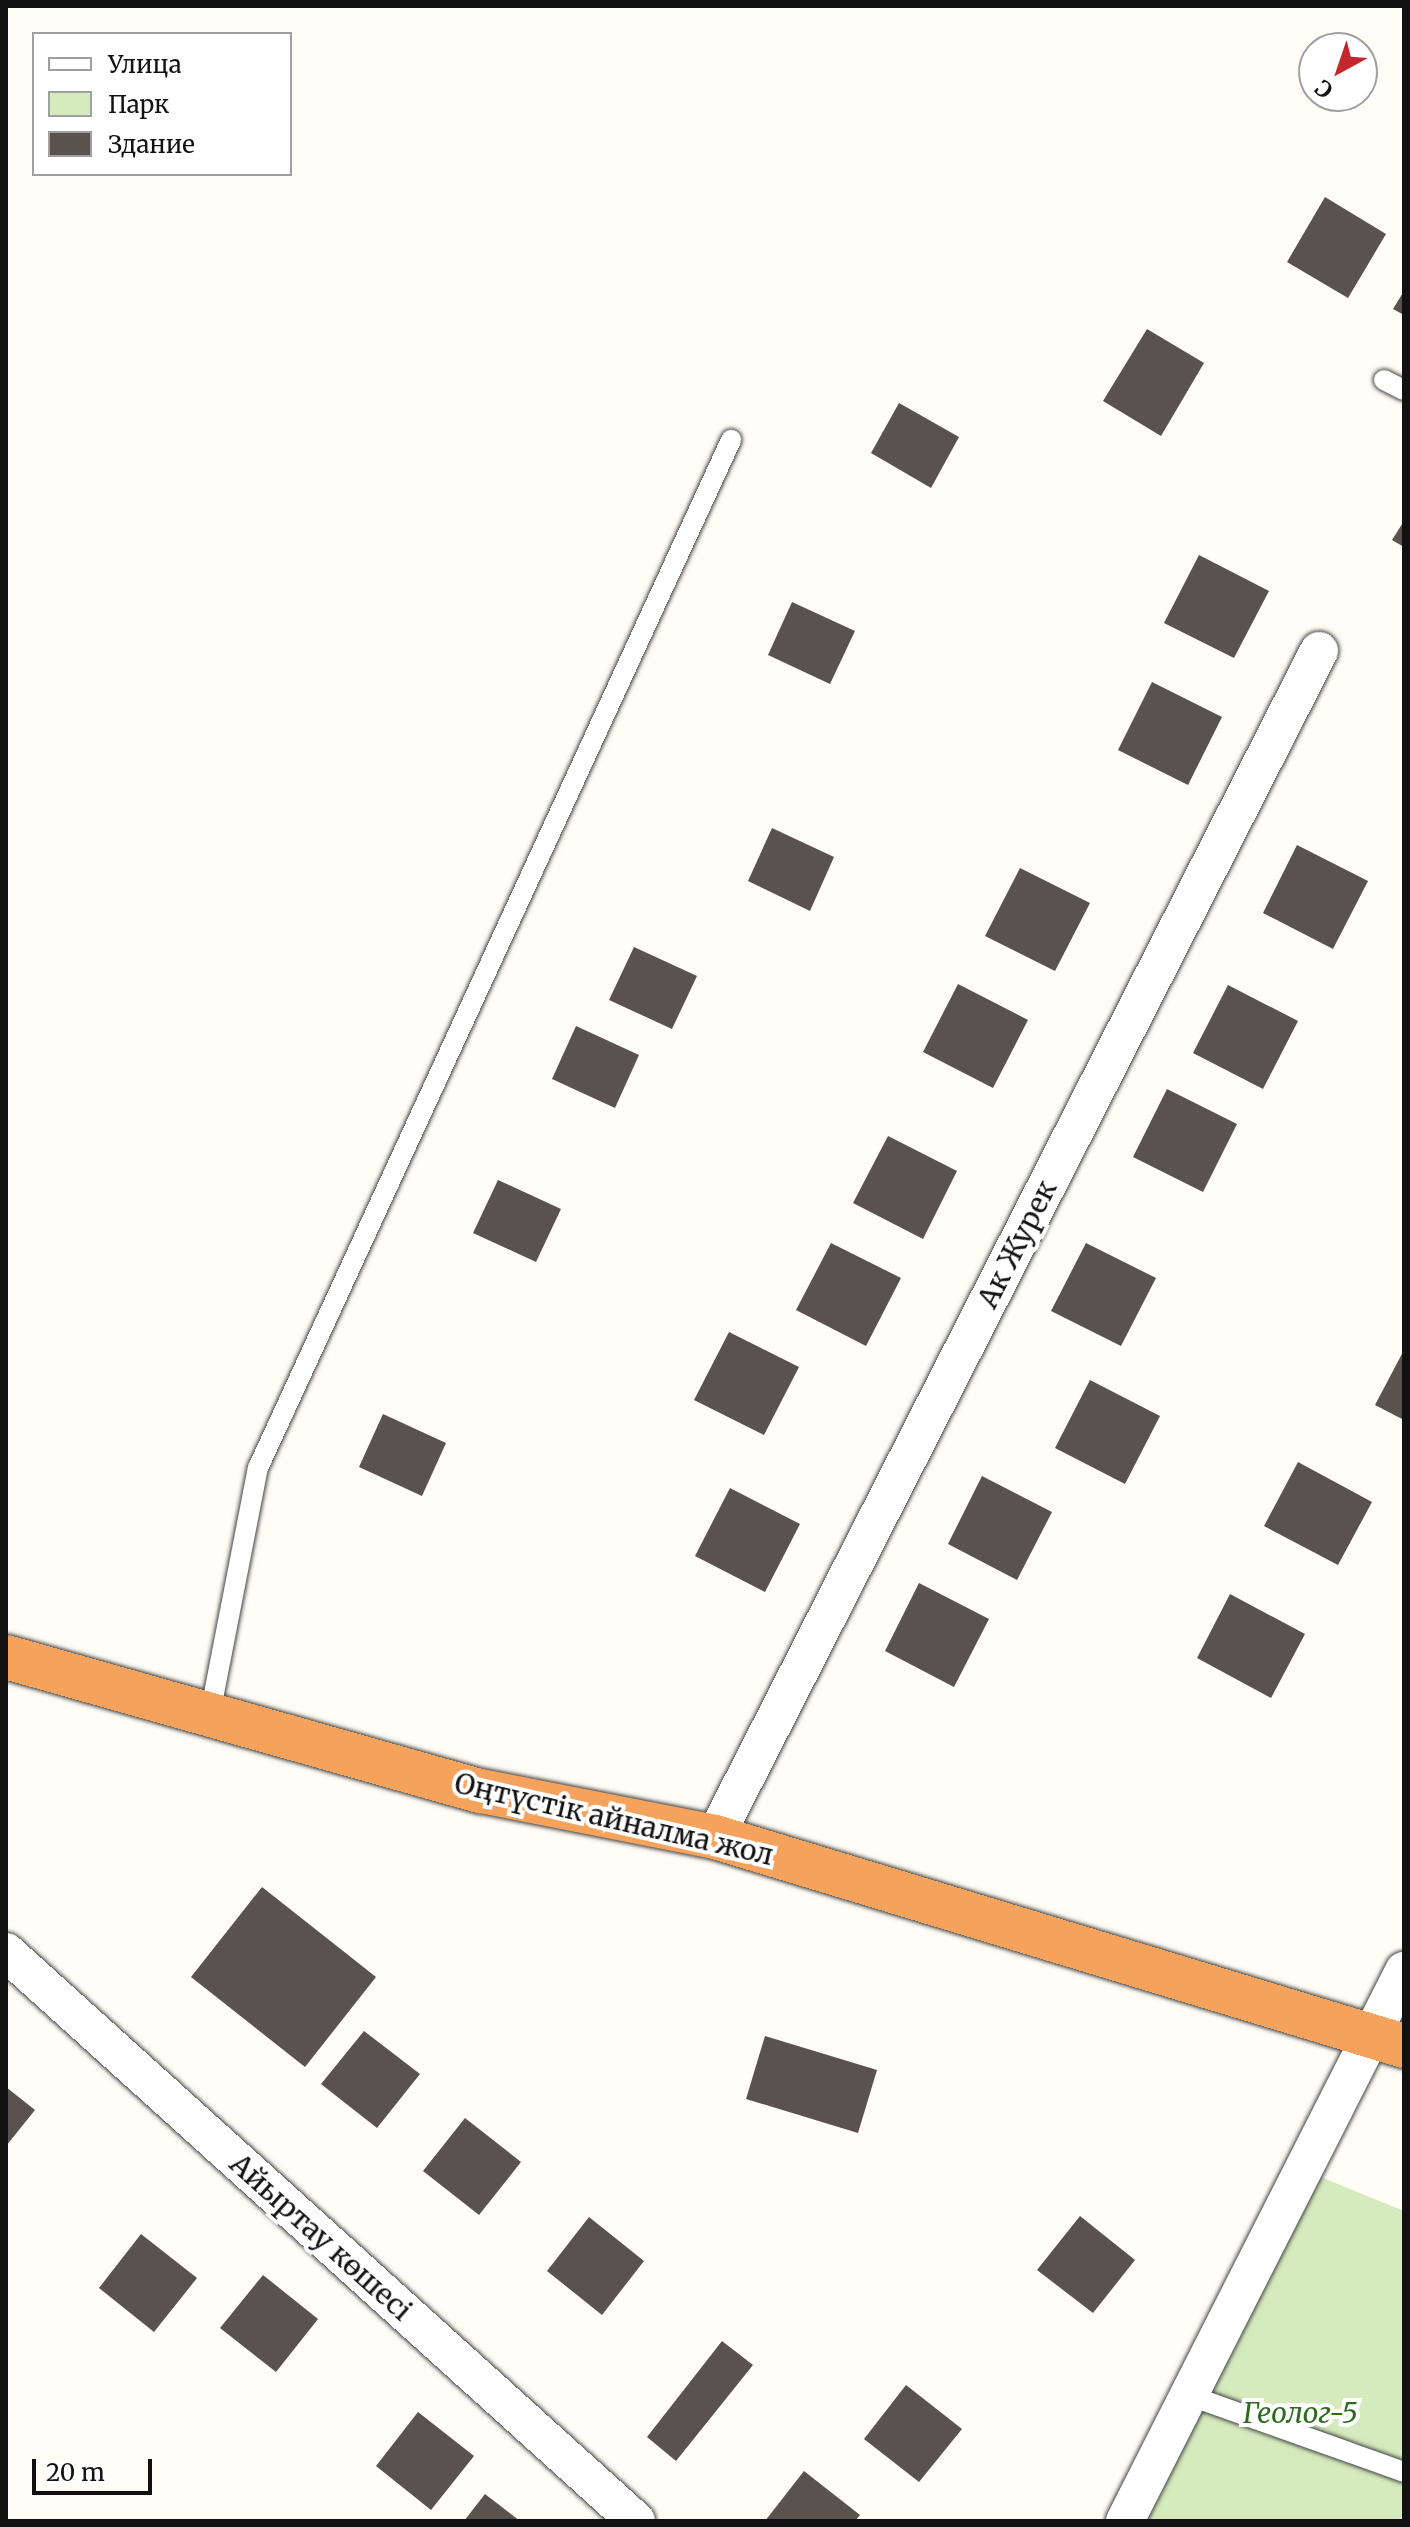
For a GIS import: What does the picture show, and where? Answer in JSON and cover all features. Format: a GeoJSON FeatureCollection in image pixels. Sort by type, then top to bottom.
{"type":"FeatureCollection","features":[{"type":"Feature","properties":{"kind":"highway","name":"Оңтүстік айналма жол"},"geometry":{"type":"LineString","coordinates":[[6,1657],[481,1791],[715,1837],[1388,2040]]}},
{"type":"Feature","properties":{"kind":"street","name":"Ак Журек"},"geometry":{"type":"LineString","coordinates":[[715,1837],[1319,651]]}},
{"type":"Feature","properties":{"kind":"street","name":"Айыртау көшесі"},"geometry":{"type":"LineString","coordinates":[[6,1952],[636,2521]]}},
{"type":"Feature","properties":{"kind":"street"},"geometry":{"type":"LineString","coordinates":[[1125,2521],[1188,2395],[1388,2040],[1404,1971]]}},
{"type":"Feature","properties":{"kind":"lane"},"geometry":{"type":"LineString","coordinates":[[1384,380],[1404,390]]}},
{"type":"Feature","properties":{"kind":"lane"},"geometry":{"type":"LineString","coordinates":[[210,1714],[258,1468],[731,440]]}},
{"type":"Feature","properties":{"kind":"lane"},"geometry":{"type":"LineString","coordinates":[[1188,2395],[1404,2472]]}},
{"type":"Feature","properties":{"kind":"green space","name":"Геолог-5"},"geometry":{"type":"Polygon","coordinates":[[[1306,2171],[1404,2211],[1404,2521],[1128,2521],[1306,2171]]]}},
{"type":"Feature","properties":{"kind":"building"},"geometry":{"type":"Polygon","coordinates":[[[1325,197],[1386,234],[1348,298],[1287,262],[1325,197]]]}},
{"type":"Feature","properties":{"kind":"building"},"geometry":{"type":"Polygon","coordinates":[[[1404,291],[1404,315],[1393,309],[1404,291]]]}},
{"type":"Feature","properties":{"kind":"building"},"geometry":{"type":"Polygon","coordinates":[[[1147,329],[1204,363],[1161,436],[1103,401],[1147,329]]]}},
{"type":"Feature","properties":{"kind":"building"},"geometry":{"type":"Polygon","coordinates":[[[899,403],[959,437],[931,488],[871,453],[899,403]]]}},
{"type":"Feature","properties":{"kind":"building"},"geometry":{"type":"Polygon","coordinates":[[[1404,521],[1404,547],[1392,540],[1404,521]]]}},
{"type":"Feature","properties":{"kind":"building"},"geometry":{"type":"Polygon","coordinates":[[[1199,555],[1269,591],[1234,658],[1164,623],[1199,555]]]}},
{"type":"Feature","properties":{"kind":"building"},"geometry":{"type":"Polygon","coordinates":[[[792,602],[855,631],[830,684],[768,655],[792,602]]]}},
{"type":"Feature","properties":{"kind":"building"},"geometry":{"type":"Polygon","coordinates":[[[1152,682],[1222,717],[1188,785],[1118,750],[1152,682]]]}},
{"type":"Feature","properties":{"kind":"building"},"geometry":{"type":"Polygon","coordinates":[[[772,828],[834,857],[810,911],[748,881],[772,828]]]}},
{"type":"Feature","properties":{"kind":"building"},"geometry":{"type":"Polygon","coordinates":[[[1297,845],[1368,881],[1333,949],[1263,913],[1297,845]]]}},
{"type":"Feature","properties":{"kind":"building"},"geometry":{"type":"Polygon","coordinates":[[[1020,868],[1090,903],[1055,971],[985,936],[1020,868]]]}},
{"type":"Feature","properties":{"kind":"building"},"geometry":{"type":"Polygon","coordinates":[[[634,947],[697,976],[672,1029],[609,1000],[634,947]]]}},
{"type":"Feature","properties":{"kind":"building"},"geometry":{"type":"Polygon","coordinates":[[[958,984],[1028,1020],[993,1088],[923,1052],[958,984]]]}},
{"type":"Feature","properties":{"kind":"building"},"geometry":{"type":"Polygon","coordinates":[[[1228,985],[1298,1021],[1263,1089],[1193,1053],[1228,985]]]}},
{"type":"Feature","properties":{"kind":"building"},"geometry":{"type":"Polygon","coordinates":[[[576,1026],[639,1055],[615,1108],[552,1079],[576,1026]]]}},
{"type":"Feature","properties":{"kind":"building"},"geometry":{"type":"Polygon","coordinates":[[[1167,1089],[1237,1124],[1203,1192],[1133,1157],[1167,1089]]]}},
{"type":"Feature","properties":{"kind":"building"},"geometry":{"type":"Polygon","coordinates":[[[888,1136],[957,1171],[923,1239],[853,1203],[888,1136]]]}},
{"type":"Feature","properties":{"kind":"building"},"geometry":{"type":"Polygon","coordinates":[[[498,1180],[561,1209],[536,1262],[473,1233],[498,1180]]]}},
{"type":"Feature","properties":{"kind":"building"},"geometry":{"type":"Polygon","coordinates":[[[831,1243],[901,1278],[866,1346],[796,1310],[831,1243]]]}},
{"type":"Feature","properties":{"kind":"building"},"geometry":{"type":"Polygon","coordinates":[[[1086,1243],[1156,1278],[1121,1346],[1051,1311],[1086,1243]]]}},
{"type":"Feature","properties":{"kind":"building"},"geometry":{"type":"Polygon","coordinates":[[[729,1332],[799,1367],[764,1435],[694,1400],[729,1332]]]}},
{"type":"Feature","properties":{"kind":"building"},"geometry":{"type":"Polygon","coordinates":[[[1404,1350],[1404,1420],[1375,1405],[1404,1350]]]}},
{"type":"Feature","properties":{"kind":"building"},"geometry":{"type":"Polygon","coordinates":[[[1090,1380],[1160,1416],[1125,1484],[1055,1448],[1090,1380]]]}},
{"type":"Feature","properties":{"kind":"building"},"geometry":{"type":"Polygon","coordinates":[[[383,1414],[446,1443],[422,1496],[359,1467],[383,1414]]]}},
{"type":"Feature","properties":{"kind":"building"},"geometry":{"type":"Polygon","coordinates":[[[1298,1462],[1372,1502],[1338,1565],[1264,1526],[1298,1462]]]}},
{"type":"Feature","properties":{"kind":"building"},"geometry":{"type":"Polygon","coordinates":[[[982,1476],[1052,1512],[1017,1580],[948,1544],[982,1476]]]}},
{"type":"Feature","properties":{"kind":"building"},"geometry":{"type":"Polygon","coordinates":[[[730,1488],[800,1524],[765,1592],[695,1556],[730,1488]]]}},
{"type":"Feature","properties":{"kind":"building"},"geometry":{"type":"Polygon","coordinates":[[[919,1583],[989,1619],[954,1687],[885,1651],[919,1583]]]}},
{"type":"Feature","properties":{"kind":"building"},"geometry":{"type":"Polygon","coordinates":[[[1230,1594],[1305,1634],[1271,1698],[1197,1658],[1230,1594]]]}},
{"type":"Feature","properties":{"kind":"building"},"geometry":{"type":"Polygon","coordinates":[[[262,1887],[376,1977],[305,2067],[191,1977],[262,1887]]]}},
{"type":"Feature","properties":{"kind":"building"},"geometry":{"type":"Polygon","coordinates":[[[364,2031],[420,2074],[377,2128],[321,2084],[364,2031]]]}},
{"type":"Feature","properties":{"kind":"building"},"geometry":{"type":"Polygon","coordinates":[[[765,2036],[877,2070],[858,2133],[746,2099],[765,2036]]]}},
{"type":"Feature","properties":{"kind":"building"},"geometry":{"type":"Polygon","coordinates":[[[6,2087],[35,2110],[6,2146],[6,2087]]]}},
{"type":"Feature","properties":{"kind":"building"},"geometry":{"type":"Polygon","coordinates":[[[465,2118],[521,2162],[479,2215],[423,2171],[465,2118]]]}},
{"type":"Feature","properties":{"kind":"building"},"geometry":{"type":"Polygon","coordinates":[[[1080,2216],[1135,2260],[1093,2313],[1037,2270],[1080,2216]]]}},
{"type":"Feature","properties":{"kind":"building"},"geometry":{"type":"Polygon","coordinates":[[[589,2217],[644,2261],[602,2315],[547,2271],[589,2217]]]}},
{"type":"Feature","properties":{"kind":"building"},"geometry":{"type":"Polygon","coordinates":[[[141,2234],[197,2278],[154,2332],[99,2288],[141,2234]]]}},
{"type":"Feature","properties":{"kind":"building"},"geometry":{"type":"Polygon","coordinates":[[[263,2275],[318,2319],[276,2372],[220,2328],[263,2275]]]}},
{"type":"Feature","properties":{"kind":"building"},"geometry":{"type":"Polygon","coordinates":[[[722,2341],[753,2365],[676,2461],[647,2437],[722,2341]]]}},
{"type":"Feature","properties":{"kind":"building"},"geometry":{"type":"Polygon","coordinates":[[[906,2385],[962,2429],[919,2482],[864,2439],[906,2385]]]}},
{"type":"Feature","properties":{"kind":"building"},"geometry":{"type":"Polygon","coordinates":[[[418,2412],[474,2456],[431,2510],[376,2466],[418,2412]]]}},
{"type":"Feature","properties":{"kind":"building"},"geometry":{"type":"Polygon","coordinates":[[[804,2471],[860,2515],[855,2521],[765,2521],[804,2471]]]}},
{"type":"Feature","properties":{"kind":"building"},"geometry":{"type":"Polygon","coordinates":[[[485,2494],[520,2521],[464,2521],[485,2494]]]}}]}
